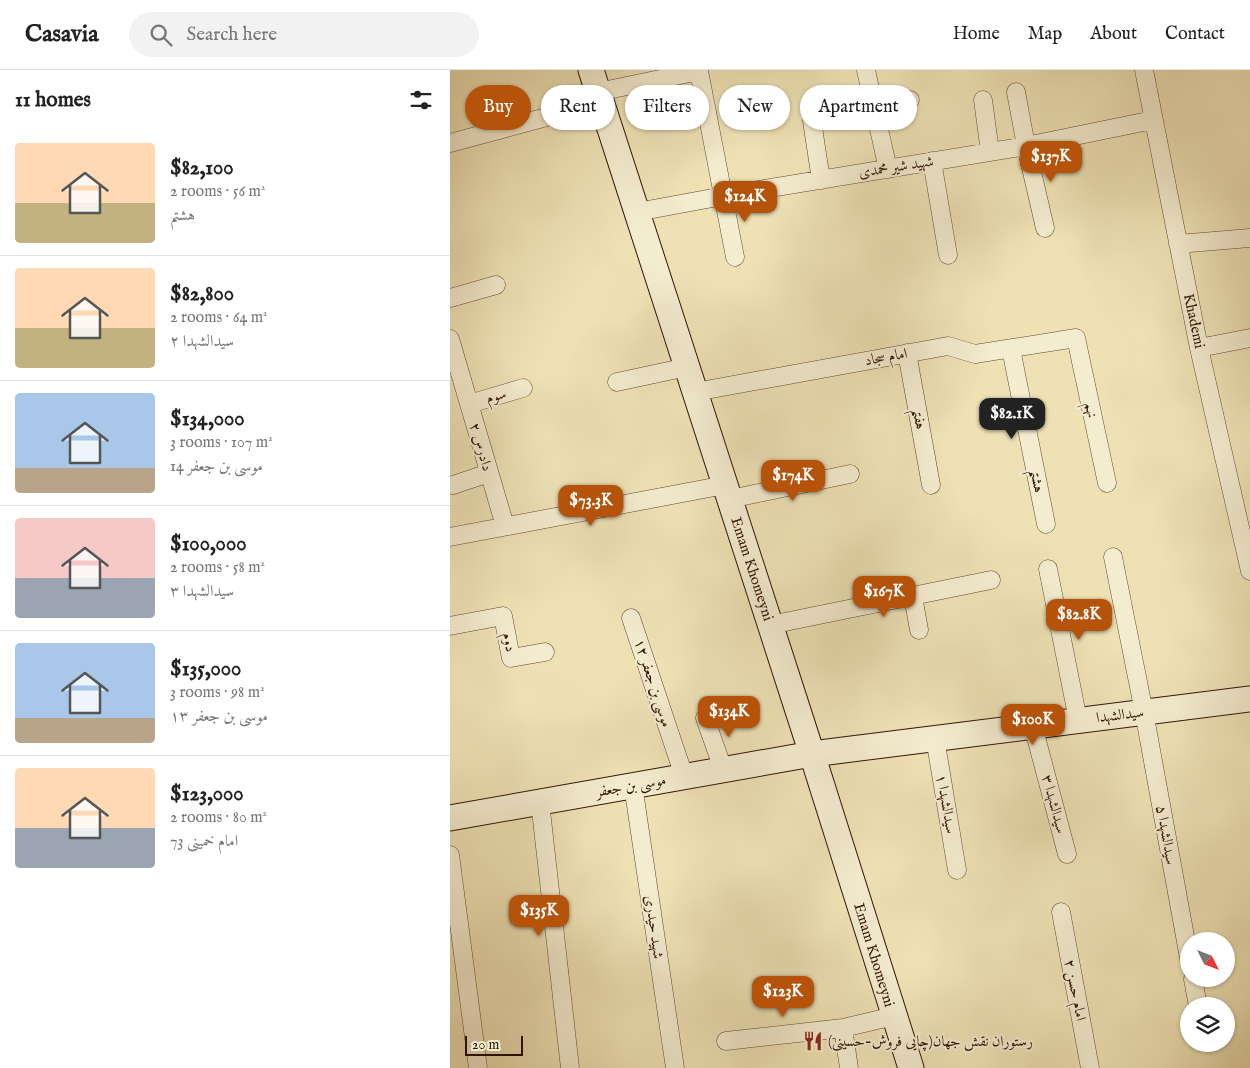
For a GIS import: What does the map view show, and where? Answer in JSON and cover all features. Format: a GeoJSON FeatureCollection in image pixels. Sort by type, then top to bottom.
{"type":"FeatureCollection","features":[{"type":"Feature","properties":{"kind":"main road","name":"Emam Khomeyni"},"geometry":{"type":"LineString","coordinates":[[611,130],[812,754],[911,1068]]}},
{"type":"Feature","properties":{"kind":"main road","name":"سیدالشهدا"},"geometry":{"type":"LineString","coordinates":[[812,754],[1250,699]]}},
{"type":"Feature","properties":{"kind":"main road","name":"موسی بن جعفر"},"geometry":{"type":"LineString","coordinates":[[450,818],[812,754]]}},
{"type":"Feature","properties":{"kind":"street"},"geometry":{"type":"LineString","coordinates":[[866,70],[869,85]]}},
{"type":"Feature","properties":{"kind":"street","name":"Khademi"},"geometry":{"type":"LineString","coordinates":[[1144,70],[1199,348],[1250,571]]}},
{"type":"Feature","properties":{"kind":"street"},"geometry":{"type":"LineString","coordinates":[[615,85],[699,71],[735,257]]}},
{"type":"Feature","properties":{"kind":"street"},"geometry":{"type":"LineString","coordinates":[[1016,92],[1045,228]]}},
{"type":"Feature","properties":{"kind":"street"},"geometry":{"type":"LineString","coordinates":[[983,100],[990,152]]}},
{"type":"Feature","properties":{"kind":"street"},"geometry":{"type":"LineString","coordinates":[[450,143],[541,109]]}},
{"type":"Feature","properties":{"kind":"street","name":"شهید شیر محمدی"},"geometry":{"type":"LineString","coordinates":[[637,212],[1026,146],[1154,120]]}},
{"type":"Feature","properties":{"kind":"street"},"geometry":{"type":"LineString","coordinates":[[813,130],[821,180]]}},
{"type":"Feature","properties":{"kind":"street"},"geometry":{"type":"LineString","coordinates":[[879,130],[888,169]]}},
{"type":"Feature","properties":{"kind":"street"},"geometry":{"type":"LineString","coordinates":[[932,161],[948,255]]}},
{"type":"Feature","properties":{"kind":"street"},"geometry":{"type":"LineString","coordinates":[[1178,244],[1250,238]]}},
{"type":"Feature","properties":{"kind":"street"},"geometry":{"type":"LineString","coordinates":[[450,298],[496,285]]}},
{"type":"Feature","properties":{"kind":"street","name":"امام سجاد"},"geometry":{"type":"LineString","coordinates":[[695,392],[948,346],[975,354],[1076,338]]}},
{"type":"Feature","properties":{"kind":"street","name":"نهم"},"geometry":{"type":"LineString","coordinates":[[1076,338],[1106,483]]}},
{"type":"Feature","properties":{"kind":"street"},"geometry":{"type":"LineString","coordinates":[[1199,348],[1250,338]]}},
{"type":"Feature","properties":{"kind":"street","name":"دادرس ۲"},"geometry":{"type":"LineString","coordinates":[[450,339],[453,359],[469,404],[505,526]]}},
{"type":"Feature","properties":{"kind":"street","name":"هشتم"},"geometry":{"type":"LineString","coordinates":[[1011,349],[1046,524]]}},
{"type":"Feature","properties":{"kind":"street","name":"هفتم"},"geometry":{"type":"LineString","coordinates":[[907,353],[931,485]]}},
{"type":"Feature","properties":{"kind":"street"},"geometry":{"type":"LineString","coordinates":[[617,382],[687,366]]}},
{"type":"Feature","properties":{"kind":"street","name":"سوم"},"geometry":{"type":"LineString","coordinates":[[469,404],[523,388]]}},
{"type":"Feature","properties":{"kind":"street"},"geometry":{"type":"LineString","coordinates":[[453,485],[489,473]]}},
{"type":"Feature","properties":{"kind":"street"},"geometry":{"type":"LineString","coordinates":[[450,537],[505,526],[850,474]]}},
{"type":"Feature","properties":{"kind":"street","name":"سیدالشهدا ۵"},"geometry":{"type":"LineString","coordinates":[[1113,557],[1144,712],[1184,932]]}},
{"type":"Feature","properties":{"kind":"street"},"geometry":{"type":"LineString","coordinates":[[1048,569],[1078,720]]}},
{"type":"Feature","properties":{"kind":"street"},"geometry":{"type":"LineString","coordinates":[[770,625],[991,580]]}},
{"type":"Feature","properties":{"kind":"street"},"geometry":{"type":"LineString","coordinates":[[913,596],[919,630]]}},
{"type":"Feature","properties":{"kind":"street","name":"دوم"},"geometry":{"type":"LineString","coordinates":[[450,626],[503,616],[511,658],[545,652]]}},
{"type":"Feature","properties":{"kind":"street","name":"موسی بن جعفر ۱۲"},"geometry":{"type":"LineString","coordinates":[[631,618],[684,776]]}},
{"type":"Feature","properties":{"kind":"street"},"geometry":{"type":"LineString","coordinates":[[705,718],[723,769]]}},
{"type":"Feature","properties":{"kind":"street","name":"سیدالشهدا ۳"},"geometry":{"type":"LineString","coordinates":[[1033,726],[1067,854]]}},
{"type":"Feature","properties":{"kind":"street","name":"سیدالشهدا ۱"},"geometry":{"type":"LineString","coordinates":[[935,738],[957,870]]}},
{"type":"Feature","properties":{"kind":"street","name":"شهید حیدری"},"geometry":{"type":"LineString","coordinates":[[633,785],[675,1068]]}},
{"type":"Feature","properties":{"kind":"street"},"geometry":{"type":"LineString","coordinates":[[540,802],[570,1068]]}},
{"type":"Feature","properties":{"kind":"street"},"geometry":{"type":"LineString","coordinates":[[450,855],[478,1068]]}},
{"type":"Feature","properties":{"kind":"street","name":"امام حسن ۲"},"geometry":{"type":"LineString","coordinates":[[1061,912],[1090,1068]]}},
{"type":"Feature","properties":{"kind":"street"},"geometry":{"type":"LineString","coordinates":[[726,1041],[843,1028],[894,1016]]}},
{"type":"Feature","properties":{"kind":"street"},"geometry":{"type":"LineString","coordinates":[[843,1028],[849,1068]]}},
{"type":"Feature","properties":{"kind":"place","name":"رستوران نقش جهان(چایی فروش-حسینی)"},"geometry":{"type":"Point","coordinates":[813,1041]}}]}
